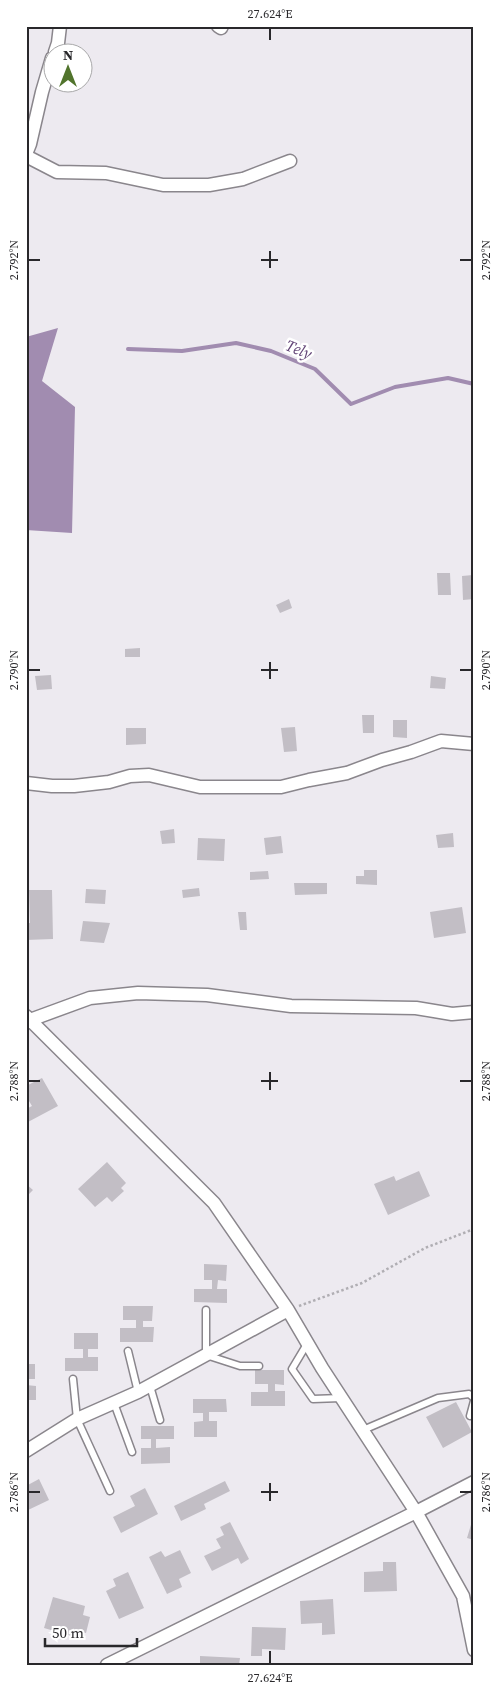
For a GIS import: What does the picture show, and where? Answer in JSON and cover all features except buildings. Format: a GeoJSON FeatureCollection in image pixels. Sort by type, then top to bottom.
{"type":"FeatureCollection","features":[{"type":"Feature","properties":{"kind":"street"},"geometry":{"type":"LineString","coordinates":[[58,42],[60,26]]}},
{"type":"Feature","properties":{"kind":"street"},"geometry":{"type":"LineString","coordinates":[[218,26],[221,28],[222,26]]}},
{"type":"Feature","properties":{"kind":"street"},"geometry":{"type":"LineString","coordinates":[[42,92],[26,155],[57,172],[106,173],[163,185],[209,185],[243,179],[290,162]]}},
{"type":"Feature","properties":{"kind":"street"},"geometry":{"type":"LineString","coordinates":[[26,784],[74,786],[108,782],[130,776],[149,775],[200,788],[281,788],[309,780],[347,774],[382,760],[441,742],[474,744]]}},
{"type":"Feature","properties":{"kind":"street"},"geometry":{"type":"LineString","coordinates":[[474,1012],[452,1014],[416,1008],[291,1006],[207,995],[138,993],[90,998],[28,1020],[214,1202],[288,1310],[416,1512],[463,1596],[474,1650]]}},
{"type":"Feature","properties":{"kind":"street"},"geometry":{"type":"LineString","coordinates":[[26,1451],[77,1419],[150,1386],[288,1310]]}},
{"type":"Feature","properties":{"kind":"street"},"geometry":{"type":"LineString","coordinates":[[107,1665],[474,1482]]}},
{"type":"Feature","properties":{"kind":"lane"},"geometry":{"type":"LineString","coordinates":[[206,1310],[206,1355],[240,1366],[259,1366]]}},
{"type":"Feature","properties":{"kind":"lane"},"geometry":{"type":"LineString","coordinates":[[308,1343],[292,1370],[313,1399],[342,1398]]}},
{"type":"Feature","properties":{"kind":"lane"},"geometry":{"type":"LineString","coordinates":[[128,1351],[138,1392]]}},
{"type":"Feature","properties":{"kind":"lane"},"geometry":{"type":"LineString","coordinates":[[73,1378],[77,1419],[110,1491]]}},
{"type":"Feature","properties":{"kind":"lane"},"geometry":{"type":"LineString","coordinates":[[150,1386],[160,1420]]}},
{"type":"Feature","properties":{"kind":"lane"},"geometry":{"type":"LineString","coordinates":[[363,1430],[438,1398],[469,1394],[474,1400],[470,1416]]}},
{"type":"Feature","properties":{"kind":"lane"},"geometry":{"type":"LineString","coordinates":[[114,1403],[132,1452]]}},
{"type":"Feature","properties":{"kind":"path"},"geometry":{"type":"LineString","coordinates":[[288,1310],[362,1283],[425,1248],[474,1230]]}},
{"type":"Feature","properties":{"kind":"shaded area"},"geometry":{"type":"Polygon","coordinates":[[[58,328],[42,381],[75,407],[72,533],[26,530],[26,337],[58,328]]]}},
{"type":"Feature","properties":{"kind":"waterway","name":"Tely"},"geometry":{"type":"LineString","coordinates":[[128,349],[182,351],[236,343],[271,351],[315,369],[351,404],[395,387],[448,378],[474,384]]}}]}
